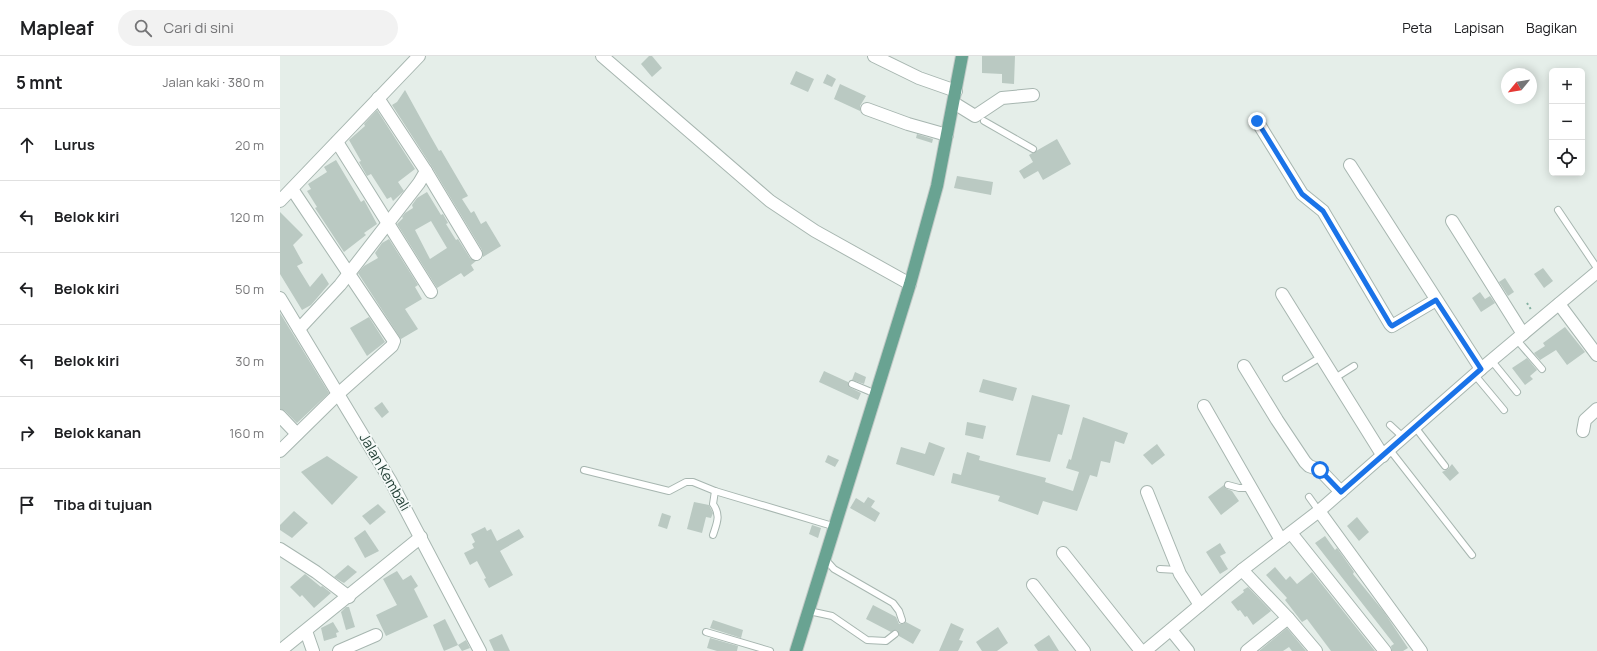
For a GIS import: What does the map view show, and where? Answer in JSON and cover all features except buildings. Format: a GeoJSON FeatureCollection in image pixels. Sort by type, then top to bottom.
{"type":"FeatureCollection","features":[{"type":"Feature","properties":{"kind":"main road"},"geometry":{"type":"LineString","coordinates":[[796,651],[836,528],[938,186],[962,56]]}},
{"type":"Feature","properties":{"kind":"street"},"geometry":{"type":"LineString","coordinates":[[280,200],[419,56]]}},
{"type":"Feature","properties":{"kind":"street"},"geometry":{"type":"LineString","coordinates":[[602,56],[770,201],[815,231],[910,284]]}},
{"type":"Feature","properties":{"kind":"street"},"geometry":{"type":"LineString","coordinates":[[874,56],[919,78],[956,91]]}},
{"type":"Feature","properties":{"kind":"street"},"geometry":{"type":"LineString","coordinates":[[954,104],[980,118],[1002,98],[1034,95]]}},
{"type":"Feature","properties":{"kind":"street"},"geometry":{"type":"LineString","coordinates":[[378,98],[426,171],[476,254]]}},
{"type":"Feature","properties":{"kind":"street"},"geometry":{"type":"LineString","coordinates":[[867,110],[947,135]]}},
{"type":"Feature","properties":{"kind":"street"},"geometry":{"type":"LineString","coordinates":[[1257,121],[1302,194],[1323,211],[1392,326],[1436,300]]}},
{"type":"Feature","properties":{"kind":"street"},"geometry":{"type":"LineString","coordinates":[[337,142],[431,292]]}},
{"type":"Feature","properties":{"kind":"street"},"geometry":{"type":"LineString","coordinates":[[1350,165],[1436,300],[1478,371]]}},
{"type":"Feature","properties":{"kind":"street"},"geometry":{"type":"LineString","coordinates":[[299,329],[340,285],[426,171]]}},
{"type":"Feature","properties":{"kind":"street"},"geometry":{"type":"LineString","coordinates":[[280,452],[338,394],[387,351],[392,346],[394,341],[292,188]]}},
{"type":"Feature","properties":{"kind":"street"},"geometry":{"type":"LineString","coordinates":[[1452,221],[1519,337]]}},
{"type":"Feature","properties":{"kind":"street"},"geometry":{"type":"LineString","coordinates":[[1063,553],[1148,650],[1242,570],[1319,511],[1387,453],[1478,371],[1597,272]]}},
{"type":"Feature","properties":{"kind":"street"},"geometry":{"type":"LineString","coordinates":[[1282,294],[1334,378],[1387,453]]}},
{"type":"Feature","properties":{"kind":"street","name":"Jalan Kembali"},"geometry":{"type":"LineString","coordinates":[[280,298],[390,480],[422,537],[480,651]]}},
{"type":"Feature","properties":{"kind":"street"},"geometry":{"type":"LineString","coordinates":[[1559,304],[1597,355]]}},
{"type":"Feature","properties":{"kind":"street"},"geometry":{"type":"LineString","coordinates":[[1244,366],[1305,462],[1309,466],[1320,470],[1341,492]]}},
{"type":"Feature","properties":{"kind":"street"},"geometry":{"type":"LineString","coordinates":[[1204,406],[1251,488],[1286,536],[1385,651]]}},
{"type":"Feature","properties":{"kind":"street"},"geometry":{"type":"LineString","coordinates":[[1583,431],[1585,420],[1597,409]]}},
{"type":"Feature","properties":{"kind":"street"},"geometry":{"type":"LineString","coordinates":[[280,416],[297,434]]}},
{"type":"Feature","properties":{"kind":"street"},"geometry":{"type":"LineString","coordinates":[[1148,492],[1178,570],[1200,605]]}},
{"type":"Feature","properties":{"kind":"street"},"geometry":{"type":"LineString","coordinates":[[1319,511],[1421,651]]}},
{"type":"Feature","properties":{"kind":"street"},"geometry":{"type":"LineString","coordinates":[[280,651],[422,537]]}},
{"type":"Feature","properties":{"kind":"street"},"geometry":{"type":"LineString","coordinates":[[280,549],[316,572],[348,597]]}},
{"type":"Feature","properties":{"kind":"street"},"geometry":{"type":"LineString","coordinates":[[1242,570],[1288,618],[1316,651]]}},
{"type":"Feature","properties":{"kind":"street"},"geometry":{"type":"LineString","coordinates":[[1034,586],[1084,651]]}},
{"type":"Feature","properties":{"kind":"street"},"geometry":{"type":"LineString","coordinates":[[1247,651],[1288,618]]}},
{"type":"Feature","properties":{"kind":"street"},"geometry":{"type":"LineString","coordinates":[[1171,630],[1188,651]]}},
{"type":"Feature","properties":{"kind":"street"},"geometry":{"type":"LineString","coordinates":[[306,631],[313,651]]}},
{"type":"Feature","properties":{"kind":"street"},"geometry":{"type":"LineString","coordinates":[[339,651],[376,635]]}},
{"type":"Feature","properties":{"kind":"lane"},"geometry":{"type":"LineString","coordinates":[[980,118],[1032,149]]}},
{"type":"Feature","properties":{"kind":"lane"},"geometry":{"type":"LineString","coordinates":[[1558,210],[1597,268]]}},
{"type":"Feature","properties":{"kind":"lane"},"geometry":{"type":"LineString","coordinates":[[1519,337],[1542,369]]}},
{"type":"Feature","properties":{"kind":"lane"},"geometry":{"type":"LineString","coordinates":[[1286,378],[1321,357]]}},
{"type":"Feature","properties":{"kind":"lane"},"geometry":{"type":"LineString","coordinates":[[1491,360],[1517,392]]}},
{"type":"Feature","properties":{"kind":"lane"},"geometry":{"type":"LineString","coordinates":[[1334,378],[1354,366]]}},
{"type":"Feature","properties":{"kind":"lane"},"geometry":{"type":"LineString","coordinates":[[1478,371],[1504,410]]}},
{"type":"Feature","properties":{"kind":"lane"},"geometry":{"type":"LineString","coordinates":[[852,384],[876,394]]}},
{"type":"Feature","properties":{"kind":"lane"},"geometry":{"type":"LineString","coordinates":[[1390,425],[1404,438]]}},
{"type":"Feature","properties":{"kind":"lane"},"geometry":{"type":"LineString","coordinates":[[1415,427],[1445,466]]}},
{"type":"Feature","properties":{"kind":"lane"},"geometry":{"type":"LineString","coordinates":[[1387,453],[1472,556]]}},
{"type":"Feature","properties":{"kind":"lane"},"geometry":{"type":"LineString","coordinates":[[584,470],[669,491],[686,482],[693,482],[715,491],[836,528]]}},
{"type":"Feature","properties":{"kind":"lane"},"geometry":{"type":"LineString","coordinates":[[1228,484],[1239,488],[1251,488]]}},
{"type":"Feature","properties":{"kind":"lane"},"geometry":{"type":"LineString","coordinates":[[713,535],[718,519],[718,511],[713,504],[715,491]]}},
{"type":"Feature","properties":{"kind":"lane"},"geometry":{"type":"LineString","coordinates":[[1309,497],[1319,511]]}},
{"type":"Feature","properties":{"kind":"lane"},"geometry":{"type":"LineString","coordinates":[[825,559],[834,569],[893,603],[899,611],[902,620]]}},
{"type":"Feature","properties":{"kind":"lane"},"geometry":{"type":"LineString","coordinates":[[1160,569],[1178,570]]}},
{"type":"Feature","properties":{"kind":"lane"},"geometry":{"type":"LineString","coordinates":[[809,611],[832,616],[867,640],[886,641],[895,634]]}},
{"type":"Feature","properties":{"kind":"lane"},"geometry":{"type":"LineString","coordinates":[[706,632],[770,651]]}},
{"type":"Feature","properties":{"kind":"route"},"geometry":{"type":"LineString","coordinates":[[1257,121],[1302,194],[1323,211],[1387,321],[1392,326],[1395,325],[1436,300],[1481,369],[1341,492],[1320,470]]}}]}
